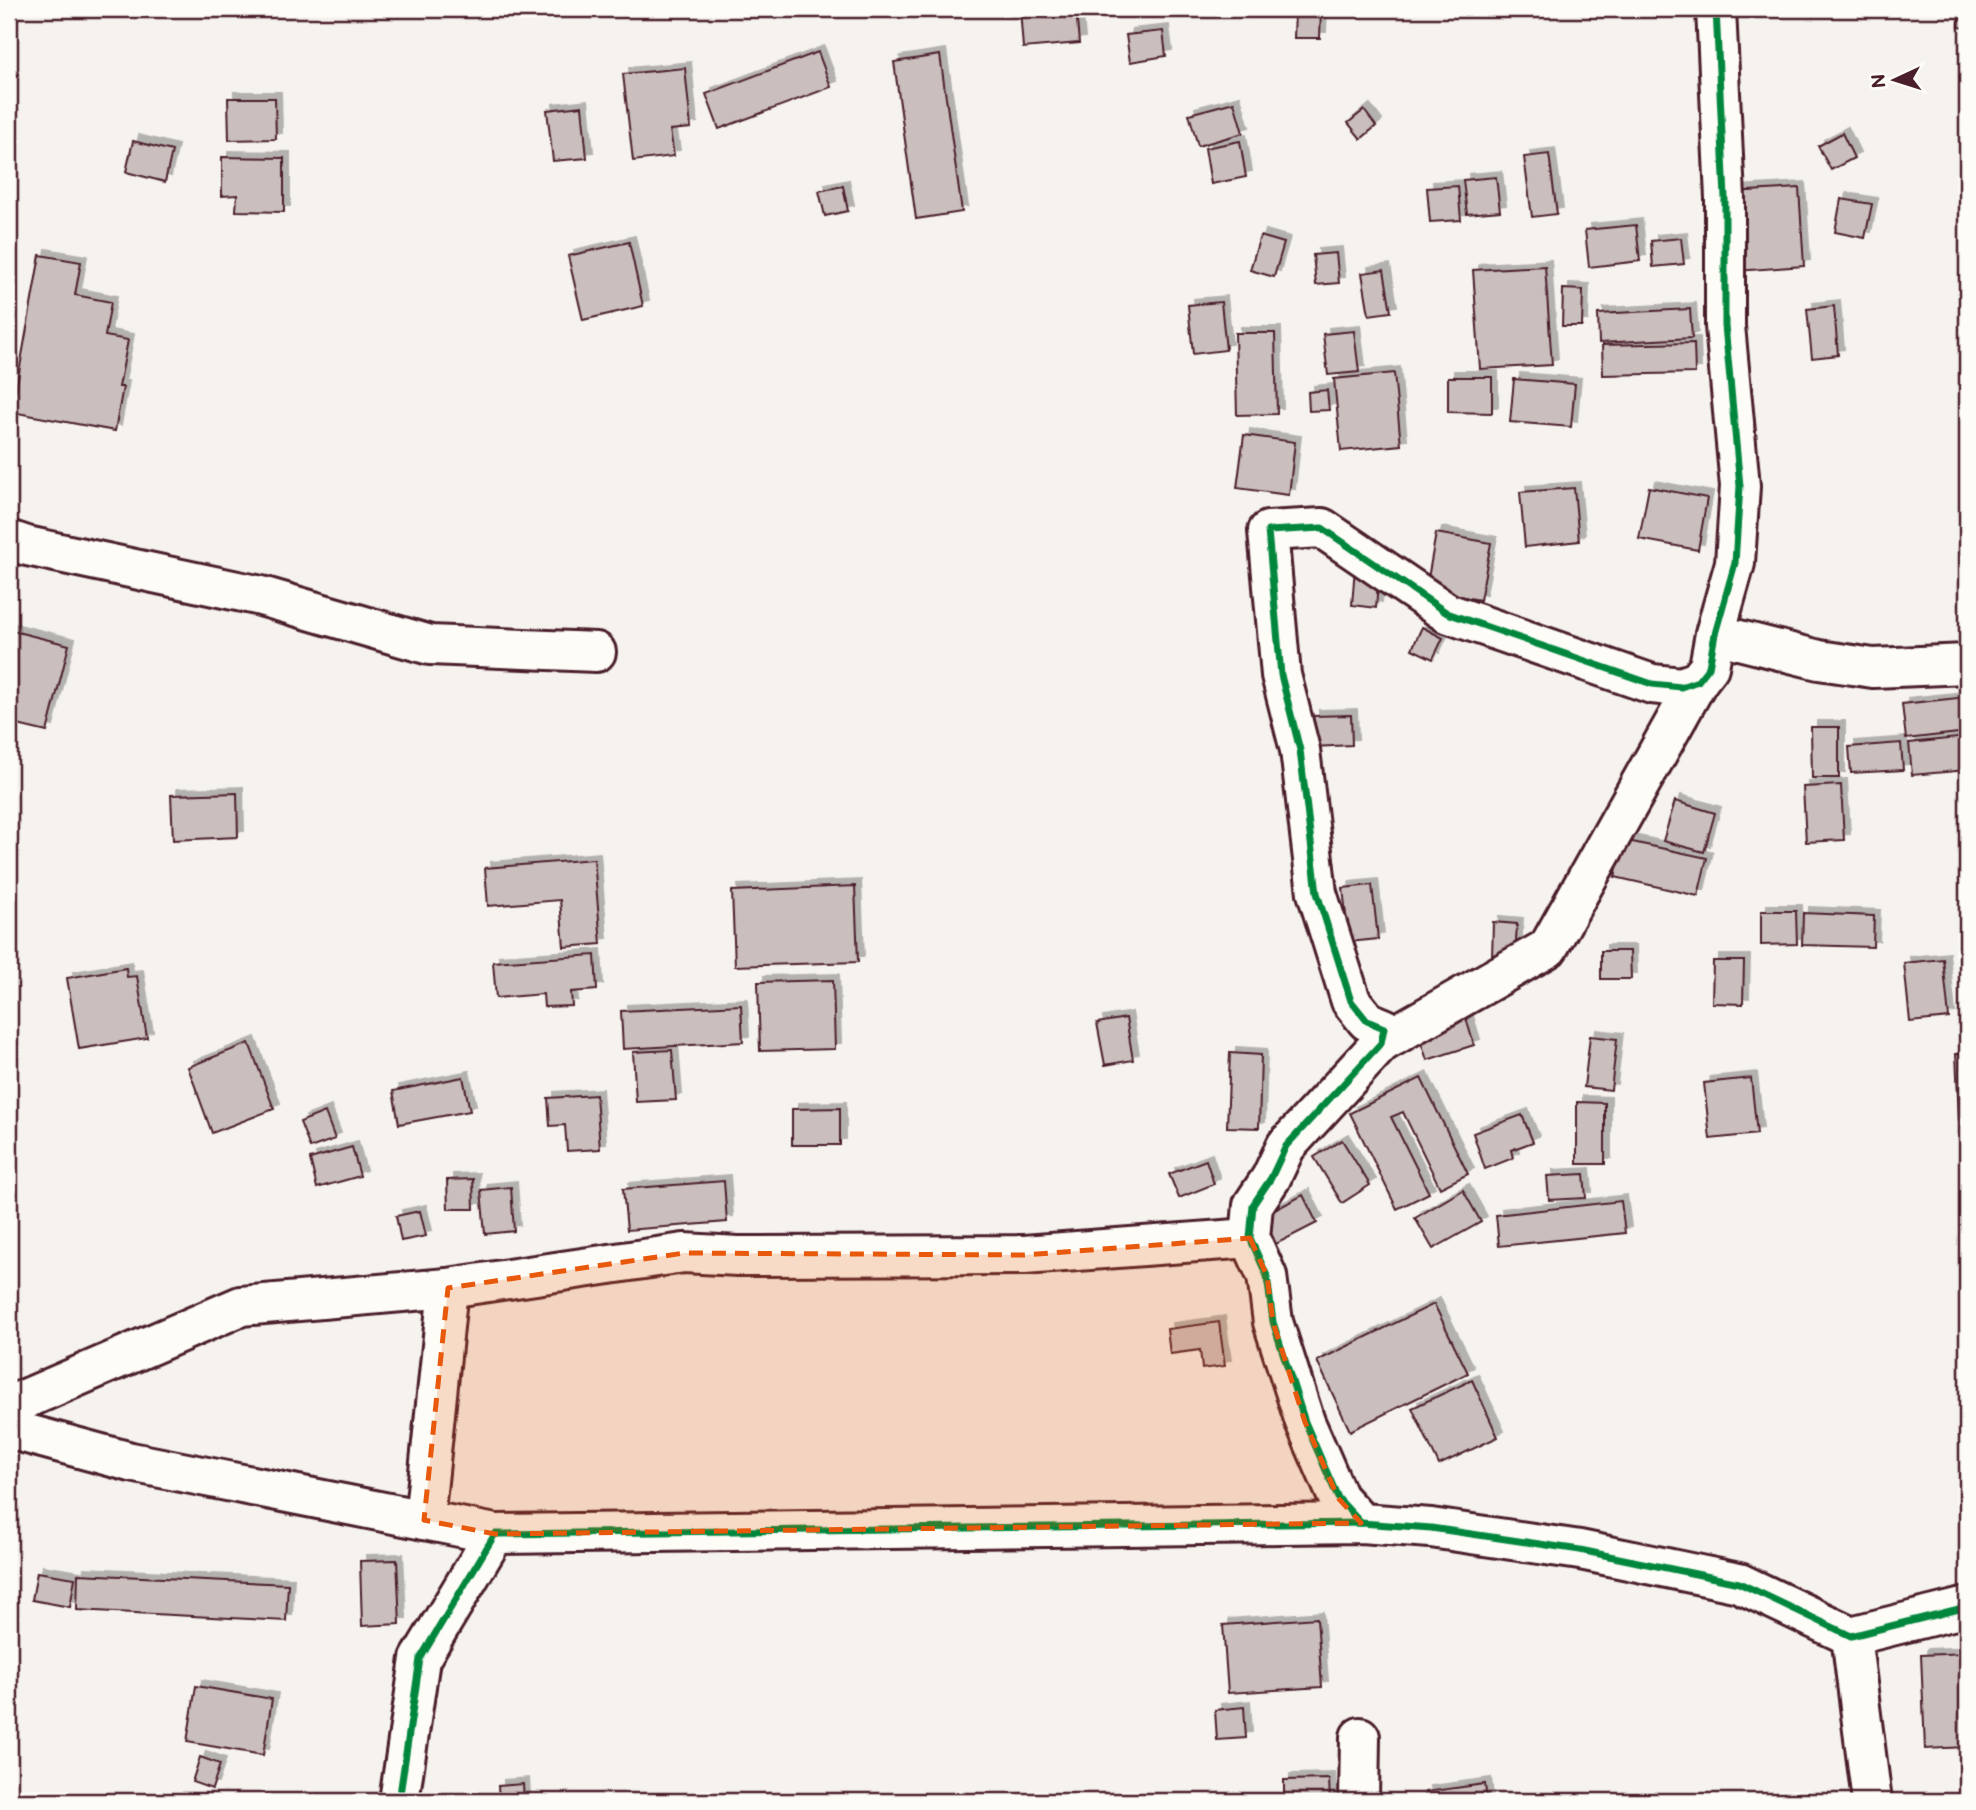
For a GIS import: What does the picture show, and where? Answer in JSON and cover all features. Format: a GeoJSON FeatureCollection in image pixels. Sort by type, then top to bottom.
{"type":"FeatureCollection","features":[{"type":"Feature","properties":{"kind":"street"},"geometry":{"type":"LineString","coordinates":[[1361,1523],[1338,1498],[1305,1422],[1273,1322],[1268,1276],[1250,1238],[1254,1205],[1286,1146],[1381,1043],[1548,948],[1698,681],[1709,667],[1715,634],[1735,563],[1740,486],[1725,326],[1725,198],[1716,9]]}},
{"type":"Feature","properties":{"kind":"street"},"geometry":{"type":"LineString","coordinates":[[1381,1043],[1384,1028],[1367,1021],[1350,1001],[1317,893],[1300,750],[1281,676],[1268,531],[1322,528],[1447,613],[1652,684],[1681,687],[1698,681]]}},
{"type":"Feature","properties":{"kind":"street"},"geometry":{"type":"LineString","coordinates":[[9,540],[261,596],[430,645],[596,652]]}},
{"type":"Feature","properties":{"kind":"street"},"geometry":{"type":"LineString","coordinates":[[1715,634],[1819,660],[1874,668],[1967,664]]}},
{"type":"Feature","properties":{"kind":"street"},"geometry":{"type":"LineString","coordinates":[[9,1406],[241,1306],[448,1288],[684,1253],[738,1256],[1024,1255],[1250,1238]]}},
{"type":"Feature","properties":{"kind":"street"},"geometry":{"type":"LineString","coordinates":[[424,1520],[448,1288]]}},
{"type":"Feature","properties":{"kind":"street"},"geometry":{"type":"LineString","coordinates":[[9,1429],[131,1462],[495,1534],[1361,1523],[1431,1528],[1580,1550],[1739,1583],[1851,1636],[1967,1607]]}},
{"type":"Feature","properties":{"kind":"street"},"geometry":{"type":"LineString","coordinates":[[399,1801],[420,1660],[495,1534]]}},
{"type":"Feature","properties":{"kind":"street"},"geometry":{"type":"LineString","coordinates":[[1851,1636],[1872,1801]]}},
{"type":"Feature","properties":{"kind":"street"},"geometry":{"type":"LineString","coordinates":[[1359,1801],[1360,1737]]}},
{"type":"Feature","properties":{"kind":"highlighted area"},"geometry":{"type":"Polygon","coordinates":[[[1250,1238],[1267,1276],[1273,1322],[1305,1422],[1338,1498],[1361,1523],[495,1534],[424,1520],[448,1288],[684,1253],[1024,1255],[1250,1238]]]}},
{"type":"Feature","properties":{"kind":"building"},"geometry":{"type":"Polygon","coordinates":[[[1020,9],[1076,9],[1079,43],[1023,48],[1020,9]]]}},
{"type":"Feature","properties":{"kind":"building"},"geometry":{"type":"Polygon","coordinates":[[[1295,9],[1321,9],[1320,38],[1294,38],[1295,9]]]}},
{"type":"Feature","properties":{"kind":"building"},"geometry":{"type":"Polygon","coordinates":[[[1558,9],[1585,9],[1584,13],[1558,9]]]}},
{"type":"Feature","properties":{"kind":"building"},"geometry":{"type":"Polygon","coordinates":[[[1961,9],[1967,9],[1967,28],[1959,27],[1961,9]]]}},
{"type":"Feature","properties":{"kind":"building"},"geometry":{"type":"Polygon","coordinates":[[[1163,31],[1166,56],[1130,62],[1126,35],[1163,31]]]}},
{"type":"Feature","properties":{"kind":"building"},"geometry":{"type":"Polygon","coordinates":[[[818,52],[831,87],[719,129],[706,94],[818,52]]]}},
{"type":"Feature","properties":{"kind":"building"},"geometry":{"type":"Polygon","coordinates":[[[940,55],[962,212],[916,219],[894,62],[940,55]]]}},
{"type":"Feature","properties":{"kind":"building"},"geometry":{"type":"Polygon","coordinates":[[[685,68],[691,128],[670,130],[674,156],[633,161],[623,74],[685,68]]]}},
{"type":"Feature","properties":{"kind":"building"},"geometry":{"type":"Polygon","coordinates":[[[228,98],[275,98],[276,139],[229,140],[228,98]]]}},
{"type":"Feature","properties":{"kind":"building"},"geometry":{"type":"Polygon","coordinates":[[[1234,102],[1243,133],[1198,146],[1189,114],[1234,102]]]}},
{"type":"Feature","properties":{"kind":"building"},"geometry":{"type":"Polygon","coordinates":[[[582,106],[587,158],[553,161],[547,110],[582,106]]]}},
{"type":"Feature","properties":{"kind":"building"},"geometry":{"type":"Polygon","coordinates":[[[1364,110],[1376,126],[1361,139],[1348,123],[1364,110]]]}},
{"type":"Feature","properties":{"kind":"building"},"geometry":{"type":"Polygon","coordinates":[[[1842,133],[1854,158],[1831,170],[1818,146],[1842,133]]]}},
{"type":"Feature","properties":{"kind":"building"},"geometry":{"type":"Polygon","coordinates":[[[133,141],[172,151],[165,182],[126,172],[133,141]]]}},
{"type":"Feature","properties":{"kind":"building"},"geometry":{"type":"Polygon","coordinates":[[[1240,141],[1246,177],[1211,184],[1205,148],[1240,141]]]}},
{"type":"Feature","properties":{"kind":"building"},"geometry":{"type":"Polygon","coordinates":[[[1549,154],[1557,214],[1532,217],[1524,157],[1549,154]]]}},
{"type":"Feature","properties":{"kind":"building"},"geometry":{"type":"Polygon","coordinates":[[[222,157],[284,158],[284,212],[236,211],[237,195],[222,196],[222,157]]]}},
{"type":"Feature","properties":{"kind":"building"},"geometry":{"type":"Polygon","coordinates":[[[1496,177],[1500,211],[1467,214],[1463,180],[1496,177]]]}},
{"type":"Feature","properties":{"kind":"building"},"geometry":{"type":"Polygon","coordinates":[[[843,186],[848,211],[825,216],[819,191],[843,186]]]}},
{"type":"Feature","properties":{"kind":"building"},"geometry":{"type":"Polygon","coordinates":[[[1458,186],[1461,220],[1430,222],[1427,188],[1458,186]]]}},
{"type":"Feature","properties":{"kind":"building"},"geometry":{"type":"Polygon","coordinates":[[[1799,188],[1804,266],[1736,271],[1731,192],[1799,188]]]}},
{"type":"Feature","properties":{"kind":"building"},"geometry":{"type":"Polygon","coordinates":[[[1841,199],[1872,204],[1865,238],[1835,232],[1841,199]]]}},
{"type":"Feature","properties":{"kind":"building"},"geometry":{"type":"Polygon","coordinates":[[[1636,225],[1640,261],[1589,267],[1585,230],[1636,225]]]}},
{"type":"Feature","properties":{"kind":"building"},"geometry":{"type":"Polygon","coordinates":[[[1260,236],[1284,243],[1274,277],[1250,270],[1260,236]]]}},
{"type":"Feature","properties":{"kind":"building"},"geometry":{"type":"Polygon","coordinates":[[[1681,238],[1684,264],[1653,267],[1651,241],[1681,238]]]}},
{"type":"Feature","properties":{"kind":"building"},"geometry":{"type":"Polygon","coordinates":[[[629,242],[643,306],[583,320],[568,256],[629,242]]]}},
{"type":"Feature","properties":{"kind":"building"},"geometry":{"type":"Polygon","coordinates":[[[1336,253],[1339,283],[1316,285],[1313,255],[1336,253]]]}},
{"type":"Feature","properties":{"kind":"building"},"geometry":{"type":"Polygon","coordinates":[[[40,255],[81,262],[75,295],[111,302],[105,336],[128,340],[119,387],[123,387],[115,431],[12,412],[40,255]]]}},
{"type":"Feature","properties":{"kind":"building"},"geometry":{"type":"Polygon","coordinates":[[[1545,266],[1552,365],[1480,369],[1473,270],[1545,266]]]}},
{"type":"Feature","properties":{"kind":"building"},"geometry":{"type":"Polygon","coordinates":[[[1384,270],[1391,312],[1369,315],[1362,273],[1384,270]]]}},
{"type":"Feature","properties":{"kind":"building"},"geometry":{"type":"Polygon","coordinates":[[[1563,289],[1583,290],[1582,326],[1562,326],[1563,289]]]}},
{"type":"Feature","properties":{"kind":"building"},"geometry":{"type":"Polygon","coordinates":[[[1221,302],[1226,350],[1193,354],[1188,305],[1221,302]]]}},
{"type":"Feature","properties":{"kind":"building"},"geometry":{"type":"Polygon","coordinates":[[[1834,306],[1838,355],[1812,358],[1807,309],[1834,306]]]}},
{"type":"Feature","properties":{"kind":"building"},"geometry":{"type":"Polygon","coordinates":[[[1690,309],[1692,338],[1599,343],[1598,314],[1690,309]]]}},
{"type":"Feature","properties":{"kind":"building"},"geometry":{"type":"Polygon","coordinates":[[[1354,331],[1359,372],[1328,375],[1323,334],[1354,331]]]}},
{"type":"Feature","properties":{"kind":"building"},"geometry":{"type":"Polygon","coordinates":[[[1235,333],[1275,333],[1277,414],[1237,415],[1235,333]]]}},
{"type":"Feature","properties":{"kind":"building"},"geometry":{"type":"Polygon","coordinates":[[[1694,343],[1695,373],[1603,375],[1602,345],[1694,343]]]}},
{"type":"Feature","properties":{"kind":"building"},"geometry":{"type":"Polygon","coordinates":[[[1394,373],[1401,445],[1341,451],[1334,379],[1394,373]]]}},
{"type":"Feature","properties":{"kind":"building"},"geometry":{"type":"Polygon","coordinates":[[[1448,377],[1492,377],[1492,413],[1448,412],[1448,377]]]}},
{"type":"Feature","properties":{"kind":"building"},"geometry":{"type":"Polygon","coordinates":[[[1514,379],[1575,384],[1571,427],[1510,422],[1514,379]]]}},
{"type":"Feature","properties":{"kind":"building"},"geometry":{"type":"Polygon","coordinates":[[[1327,390],[1329,410],[1309,411],[1308,392],[1327,390]]]}},
{"type":"Feature","properties":{"kind":"building"},"geometry":{"type":"Polygon","coordinates":[[[1244,435],[1295,442],[1289,495],[1237,488],[1244,435]]]}},
{"type":"Feature","properties":{"kind":"building"},"geometry":{"type":"Polygon","coordinates":[[[1649,487],[1707,498],[1698,550],[1639,539],[1649,487]]]}},
{"type":"Feature","properties":{"kind":"building"},"geometry":{"type":"Polygon","coordinates":[[[1574,488],[1579,541],[1525,547],[1520,492],[1574,488]]]}},
{"type":"Feature","properties":{"kind":"building"},"geometry":{"type":"Polygon","coordinates":[[[1436,533],[1491,543],[1480,600],[1426,590],[1436,533]]]}},
{"type":"Feature","properties":{"kind":"building"},"geometry":{"type":"Polygon","coordinates":[[[1355,567],[1379,569],[1376,608],[1352,605],[1355,567]]]}},
{"type":"Feature","properties":{"kind":"building"},"geometry":{"type":"Polygon","coordinates":[[[1422,627],[1443,638],[1433,659],[1412,649],[1422,627]]]}},
{"type":"Feature","properties":{"kind":"building"},"geometry":{"type":"Polygon","coordinates":[[[9,630],[69,645],[47,732],[9,723],[9,630]]]}},
{"type":"Feature","properties":{"kind":"building"},"geometry":{"type":"Polygon","coordinates":[[[1967,697],[1967,732],[1906,739],[1902,704],[1967,697]]]}},
{"type":"Feature","properties":{"kind":"building"},"geometry":{"type":"Polygon","coordinates":[[[1351,715],[1352,745],[1314,747],[1313,716],[1351,715]]]}},
{"type":"Feature","properties":{"kind":"building"},"geometry":{"type":"Polygon","coordinates":[[[1811,727],[1839,727],[1839,778],[1812,778],[1811,727]]]}},
{"type":"Feature","properties":{"kind":"building"},"geometry":{"type":"Polygon","coordinates":[[[1967,737],[1967,770],[1912,775],[1909,743],[1967,737]]]}},
{"type":"Feature","properties":{"kind":"building"},"geometry":{"type":"Polygon","coordinates":[[[1901,743],[1903,770],[1851,773],[1849,747],[1901,743]]]}},
{"type":"Feature","properties":{"kind":"building"},"geometry":{"type":"Polygon","coordinates":[[[1841,785],[1844,840],[1806,842],[1803,787],[1841,785]]]}},
{"type":"Feature","properties":{"kind":"building"},"geometry":{"type":"Polygon","coordinates":[[[237,793],[238,837],[173,840],[171,795],[237,793]]]}},
{"type":"Feature","properties":{"kind":"building"},"geometry":{"type":"Polygon","coordinates":[[[1675,801],[1715,813],[1704,852],[1663,841],[1675,801]]]}},
{"type":"Feature","properties":{"kind":"building"},"geometry":{"type":"Polygon","coordinates":[[[1623,840],[1707,858],[1698,896],[1615,877],[1623,840]]]}},
{"type":"Feature","properties":{"kind":"building"},"geometry":{"type":"Polygon","coordinates":[[[594,859],[601,944],[564,947],[560,900],[488,906],[485,868],[594,859]]]}},
{"type":"Feature","properties":{"kind":"building"},"geometry":{"type":"Polygon","coordinates":[[[1372,885],[1378,939],[1349,942],[1343,888],[1372,885]]]}},
{"type":"Feature","properties":{"kind":"building"},"geometry":{"type":"Polygon","coordinates":[[[855,886],[858,962],[735,966],[732,891],[855,886]]]}},
{"type":"Feature","properties":{"kind":"building"},"geometry":{"type":"Polygon","coordinates":[[[1761,911],[1796,911],[1797,944],[1761,945],[1761,911]]]}},
{"type":"Feature","properties":{"kind":"building"},"geometry":{"type":"Polygon","coordinates":[[[1803,913],[1874,916],[1873,947],[1802,945],[1803,913]]]}},
{"type":"Feature","properties":{"kind":"building"},"geometry":{"type":"Polygon","coordinates":[[[1493,922],[1517,924],[1515,959],[1492,958],[1493,922]]]}},
{"type":"Feature","properties":{"kind":"building"},"geometry":{"type":"Polygon","coordinates":[[[1601,951],[1630,951],[1631,979],[1601,979],[1601,951]]]}},
{"type":"Feature","properties":{"kind":"building"},"geometry":{"type":"Polygon","coordinates":[[[595,955],[597,990],[571,992],[572,1006],[544,1007],[543,994],[496,998],[493,962],[595,955]]]}},
{"type":"Feature","properties":{"kind":"building"},"geometry":{"type":"Polygon","coordinates":[[[1943,959],[1949,1018],[1910,1022],[1904,963],[1943,959]]]}},
{"type":"Feature","properties":{"kind":"building"},"geometry":{"type":"Polygon","coordinates":[[[1713,961],[1744,961],[1743,1004],[1712,1003],[1713,961]]]}},
{"type":"Feature","properties":{"kind":"building"},"geometry":{"type":"Polygon","coordinates":[[[126,968],[127,977],[137,976],[147,1038],[79,1049],[67,978],[126,968]]]}},
{"type":"Feature","properties":{"kind":"building"},"geometry":{"type":"Polygon","coordinates":[[[833,980],[835,1049],[760,1051],[758,982],[833,980]]]}},
{"type":"Feature","properties":{"kind":"building"},"geometry":{"type":"Polygon","coordinates":[[[741,1005],[743,1042],[623,1049],[621,1011],[741,1005]]]}},
{"type":"Feature","properties":{"kind":"building"},"geometry":{"type":"Polygon","coordinates":[[[1465,1015],[1474,1045],[1427,1060],[1417,1030],[1465,1015]]]}},
{"type":"Feature","properties":{"kind":"building"},"geometry":{"type":"Polygon","coordinates":[[[1126,1018],[1133,1060],[1105,1065],[1097,1023],[1126,1018]]]}},
{"type":"Feature","properties":{"kind":"building"},"geometry":{"type":"Polygon","coordinates":[[[1590,1036],[1617,1039],[1611,1090],[1584,1087],[1590,1036]]]}},
{"type":"Feature","properties":{"kind":"building"},"geometry":{"type":"Polygon","coordinates":[[[249,1043],[274,1109],[212,1133],[188,1067],[249,1043]]]}},
{"type":"Feature","properties":{"kind":"building"},"geometry":{"type":"Polygon","coordinates":[[[672,1050],[676,1100],[636,1102],[633,1052],[672,1050]]]}},
{"type":"Feature","properties":{"kind":"building"},"geometry":{"type":"Polygon","coordinates":[[[1230,1053],[1261,1055],[1259,1128],[1227,1127],[1230,1053]]]}},
{"type":"Feature","properties":{"kind":"building"},"geometry":{"type":"Polygon","coordinates":[[[1956,1054],[1967,1054],[1967,1119],[1959,1120],[1956,1054]]]}},
{"type":"Feature","properties":{"kind":"building"},"geometry":{"type":"Polygon","coordinates":[[[463,1077],[470,1111],[399,1124],[393,1091],[463,1077]]]}},
{"type":"Feature","properties":{"kind":"building"},"geometry":{"type":"Polygon","coordinates":[[[1421,1078],[1468,1174],[1440,1188],[1403,1112],[1391,1117],[1429,1193],[1397,1209],[1350,1113],[1421,1078]]]}},
{"type":"Feature","properties":{"kind":"building"},"geometry":{"type":"Polygon","coordinates":[[[1751,1078],[1757,1134],[1710,1139],[1704,1083],[1751,1078]]]}},
{"type":"Feature","properties":{"kind":"building"},"geometry":{"type":"Polygon","coordinates":[[[596,1095],[600,1149],[567,1151],[565,1125],[550,1126],[548,1098],[596,1095]]]}},
{"type":"Feature","properties":{"kind":"building"},"geometry":{"type":"Polygon","coordinates":[[[1577,1102],[1605,1103],[1605,1164],[1577,1164],[1577,1102]]]}},
{"type":"Feature","properties":{"kind":"building"},"geometry":{"type":"Polygon","coordinates":[[[840,1108],[840,1145],[792,1145],[792,1109],[840,1108]]]}},
{"type":"Feature","properties":{"kind":"building"},"geometry":{"type":"Polygon","coordinates":[[[325,1112],[335,1139],[310,1148],[300,1122],[325,1112]]]}},
{"type":"Feature","properties":{"kind":"building"},"geometry":{"type":"Polygon","coordinates":[[[1522,1115],[1533,1142],[1511,1150],[1513,1158],[1485,1169],[1473,1133],[1522,1115]]]}},
{"type":"Feature","properties":{"kind":"building"},"geometry":{"type":"Polygon","coordinates":[[[1342,1140],[1370,1185],[1342,1203],[1314,1157],[1342,1140]]]}},
{"type":"Feature","properties":{"kind":"building"},"geometry":{"type":"Polygon","coordinates":[[[352,1147],[360,1176],[317,1188],[310,1159],[352,1147]]]}},
{"type":"Feature","properties":{"kind":"building"},"geometry":{"type":"Polygon","coordinates":[[[1206,1160],[1214,1184],[1179,1198],[1169,1174],[1206,1160]]]}},
{"type":"Feature","properties":{"kind":"building"},"geometry":{"type":"Polygon","coordinates":[[[1584,1174],[1586,1198],[1549,1200],[1547,1176],[1584,1174]]]}},
{"type":"Feature","properties":{"kind":"building"},"geometry":{"type":"Polygon","coordinates":[[[473,1179],[474,1209],[448,1209],[447,1180],[473,1179]]]}},
{"type":"Feature","properties":{"kind":"building"},"geometry":{"type":"Polygon","coordinates":[[[724,1181],[727,1222],[627,1230],[623,1189],[724,1181]]]}},
{"type":"Feature","properties":{"kind":"building"},"geometry":{"type":"Polygon","coordinates":[[[511,1187],[514,1231],[485,1234],[481,1190],[511,1187]]]}},
{"type":"Feature","properties":{"kind":"building"},"geometry":{"type":"Polygon","coordinates":[[[1463,1190],[1481,1222],[1433,1249],[1415,1218],[1463,1190]]]}},
{"type":"Feature","properties":{"kind":"building"},"geometry":{"type":"Polygon","coordinates":[[[1303,1195],[1317,1223],[1276,1244],[1263,1216],[1303,1195]]]}},
{"type":"Feature","properties":{"kind":"building"},"geometry":{"type":"Polygon","coordinates":[[[1621,1201],[1625,1233],[1499,1246],[1496,1215],[1621,1201]]]}},
{"type":"Feature","properties":{"kind":"building"},"geometry":{"type":"Polygon","coordinates":[[[420,1211],[426,1236],[401,1241],[396,1216],[420,1211]]]}},
{"type":"Feature","properties":{"kind":"building"},"geometry":{"type":"Polygon","coordinates":[[[1434,1304],[1468,1373],[1350,1431],[1317,1361],[1434,1304]]]}},
{"type":"Feature","properties":{"kind":"building"},"geometry":{"type":"Polygon","coordinates":[[[1219,1322],[1225,1366],[1202,1369],[1200,1350],[1170,1354],[1167,1329],[1219,1322]]]}},
{"type":"Feature","properties":{"kind":"building"},"geometry":{"type":"Polygon","coordinates":[[[1472,1380],[1498,1437],[1439,1465],[1412,1408],[1472,1380]]]}},
{"type":"Feature","properties":{"kind":"building"},"geometry":{"type":"Polygon","coordinates":[[[397,1560],[400,1624],[362,1626],[360,1561],[397,1560]]]}},
{"type":"Feature","properties":{"kind":"building"},"geometry":{"type":"Polygon","coordinates":[[[37,1572],[75,1578],[70,1607],[32,1600],[37,1572]]]}},
{"type":"Feature","properties":{"kind":"building"},"geometry":{"type":"Polygon","coordinates":[[[78,1574],[288,1584],[286,1621],[77,1610],[78,1574]]]}},
{"type":"Feature","properties":{"kind":"building"},"geometry":{"type":"Polygon","coordinates":[[[1317,1618],[1322,1687],[1228,1693],[1223,1625],[1317,1618]]]}},
{"type":"Feature","properties":{"kind":"building"},"geometry":{"type":"Polygon","coordinates":[[[1967,1653],[1967,1747],[1925,1749],[1921,1655],[1967,1653]]]}},
{"type":"Feature","properties":{"kind":"building"},"geometry":{"type":"Polygon","coordinates":[[[196,1686],[272,1699],[263,1755],[187,1742],[196,1686]]]}},
{"type":"Feature","properties":{"kind":"building"},"geometry":{"type":"Polygon","coordinates":[[[1244,1707],[1246,1738],[1217,1740],[1215,1710],[1244,1707]]]}},
{"type":"Feature","properties":{"kind":"building"},"geometry":{"type":"Polygon","coordinates":[[[200,1757],[220,1764],[212,1789],[192,1782],[200,1757]]]}},
{"type":"Feature","properties":{"kind":"building"},"geometry":{"type":"Polygon","coordinates":[[[1329,1779],[1330,1801],[1284,1801],[1284,1780],[1329,1779]]]}},
{"type":"Feature","properties":{"kind":"building"},"geometry":{"type":"Polygon","coordinates":[[[523,1784],[524,1801],[499,1801],[498,1786],[523,1784]]]}},
{"type":"Feature","properties":{"kind":"building"},"geometry":{"type":"Polygon","coordinates":[[[1485,1784],[1487,1801],[1426,1801],[1425,1792],[1485,1784]]]}},
{"type":"Feature","properties":{"kind":"cycle path"},"geometry":{"type":"LineString","coordinates":[[1361,1523],[1338,1498],[1305,1422],[1273,1322],[1267,1276],[1250,1238],[1253,1205],[1271,1178],[1286,1146],[1381,1043],[1384,1028],[1367,1021],[1351,1001],[1317,893],[1300,750],[1281,675],[1268,531],[1322,528],[1447,613],[1652,684],[1681,687],[1698,681],[1709,667],[1715,634],[1735,563],[1740,486],[1725,326],[1725,198],[1716,9]]}},
{"type":"Feature","properties":{"kind":"cycle path"},"geometry":{"type":"LineString","coordinates":[[399,1801],[420,1659],[495,1534],[1361,1523],[1431,1528],[1580,1550],[1739,1583],[1851,1636],[1967,1607]]}}]}
